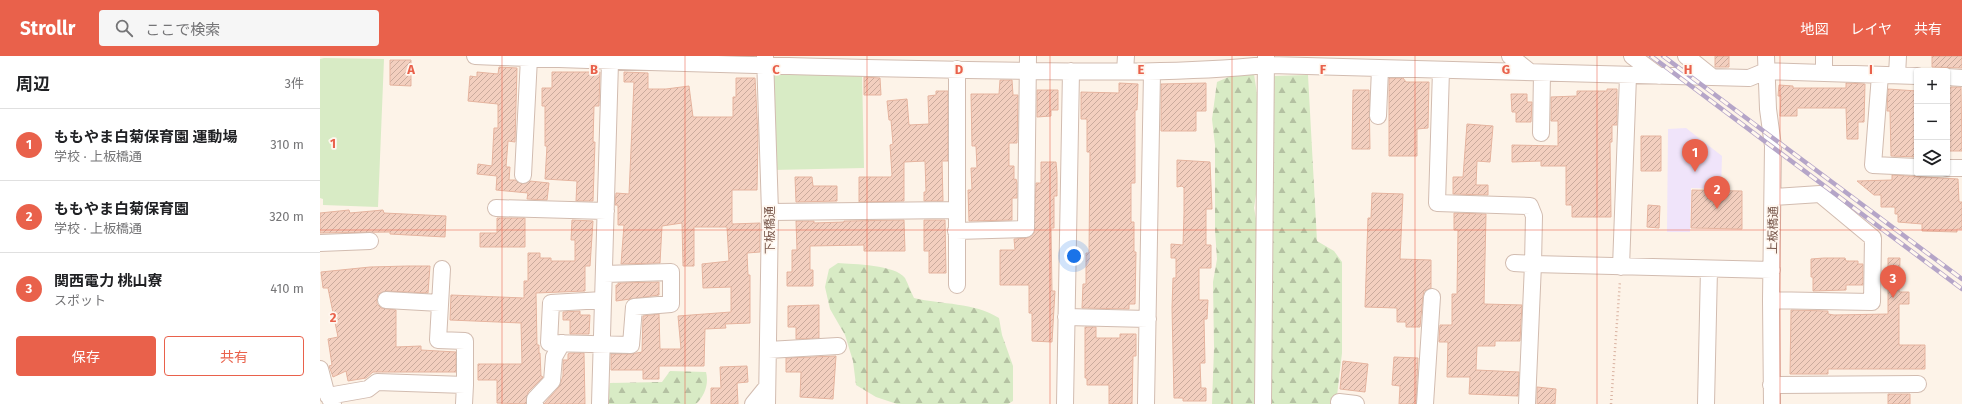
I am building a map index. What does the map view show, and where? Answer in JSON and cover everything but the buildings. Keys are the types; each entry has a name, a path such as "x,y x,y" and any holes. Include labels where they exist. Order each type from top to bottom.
{"street":[{"path":"475,56 528,57 610,62 765,61 939,63 957,69 1028,63 1071,71 1126,64 1152,72 1208,71 1266,61 1345,62 1380,69 1749,78 1766,63 1824,64 1880,75 1914,76"},
{"path":"1510,56 1536,72"},
{"path":"1632,56 1659,76"},
{"path":"1686,56 1711,76"},
{"path":"1897,75 1898,56"},
{"path":"523,175 528,57"},
{"name":"下板橋通","path":"765,61 770,212 767,396"},
{"path":"1263,404 1266,61"},
{"path":"600,404 610,62"},
{"path":"956,231 1026,229 1028,63"},
{"name":"上板橋通","path":"1766,63 1768,109 1773,146 1771,300 1772,404"},
{"path":"957,69 957,285"},
{"path":"1378,116 1380,69"},
{"path":"1441,70 1437,203 1530,206 1534,216 1534,264 1527,404"},
{"path":"1065,404 1071,71"},
{"path":"1146,404 1152,72"},
{"path":"1536,72 1541,133"},
{"path":"1880,75 1873,165 1914,167"},
{"path":"1621,267 1628,76"},
{"path":"1950,77 1962,78"},
{"path":"1950,168 1962,168"},
{"path":"1771,300 1872,302 1873,238 1820,194 1773,197"},
{"path":"496,208 606,211"},
{"path":"770,212 956,210"},
{"path":"320,243 370,241"},
{"path":"1514,263 1772,270"},
{"path":"442,268 438,340 465,341 464,404"},
{"path":"1706,404 1709,269"},
{"path":"603,300 551,303 549,343 631,345 634,307 671,304 671,272 604,274"},
{"path":"1425,404 1432,297"},
{"path":"386,300 440,303"},
{"path":"1066,317 1148,319"},
{"path":"535,404 536,399 552,381 554,357 562,343"},
{"path":"768,350 838,346"},
{"path":"320,369 330,400 368,389 377,382 464,385"},
{"path":"1771,385 1918,384"},
{"path":"753,404 767,396"},
{"path":"1339,402 1356,404"}],"path":[{"path":"1611,404 1621,267"}],"shaded area":[{"path":"1686,128 1722,156 1721,189 1691,188 1690,232 1667,232 1668,129"}],"green space":[{"path":"320,59 384,59 378,207 323,205 323,199 320,198"},
{"path":"862,72 864,168 773,170 771,74"},
{"path":"1254,74 1257,94 1258,181 1254,208 1258,229 1255,271 1255,404 1212,404 1214,348 1213,282 1217,259 1215,230 1215,145 1212,119 1217,82 1233,75"},
{"path":"1308,75 1317,241 1334,251 1342,262 1342,353 1336,404 1270,404 1273,76"},
{"path":"838,263 874,266 893,270 905,278 914,298 968,306 999,318 1002,335 1013,366 1013,401 1008,404 897,404 876,397 856,385 853,361 845,335 830,309 825,287 829,269"},
{"path":"670,371 706,372 706,389 696,404 607,404 610,383 662,382"}],"railway":[{"path":"1651,56 1962,289"},
{"path":"1663,56 1962,279"}],"place":[{"name":"ももやま白菊保育園 運動場","path":"1695,172"},
{"name":"ももやま白菊保育園","path":"1717,209"},
{"name":"関西電力 桃山寮","path":"1893,298"}]}
